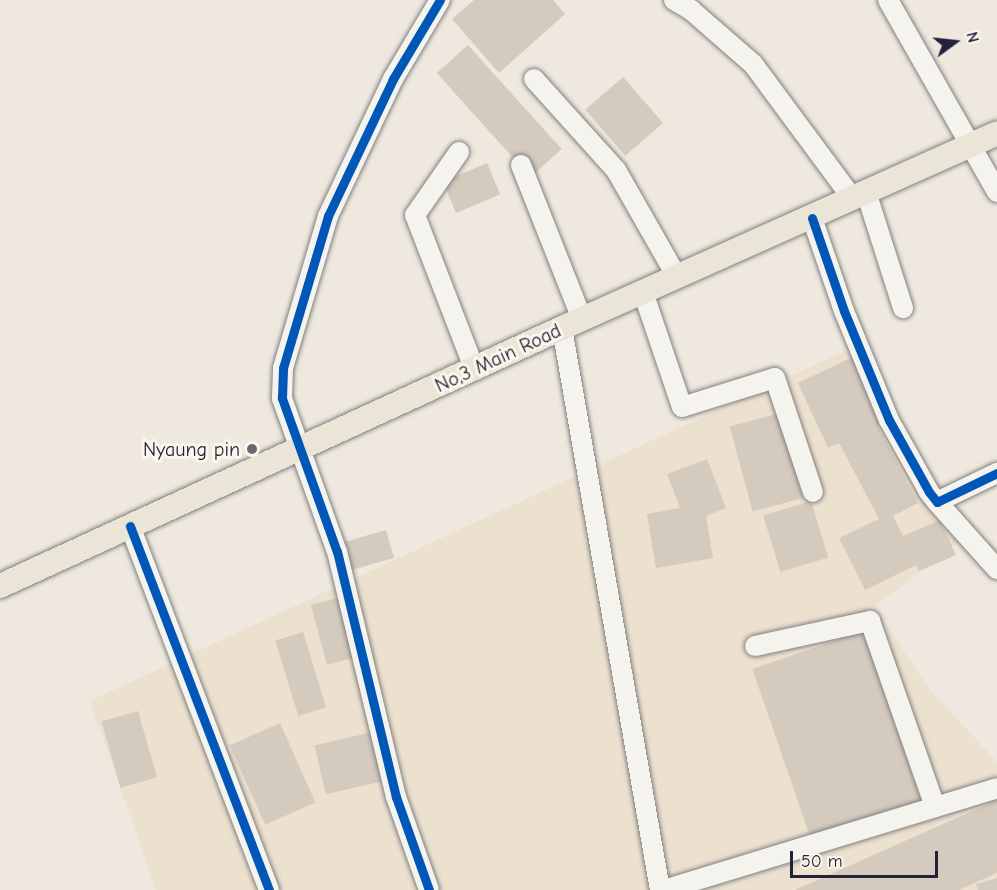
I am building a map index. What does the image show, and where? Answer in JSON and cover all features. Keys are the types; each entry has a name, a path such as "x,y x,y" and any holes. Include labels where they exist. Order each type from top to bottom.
{"main road":[{"name":"No,3 Main Road","path":"0,586 474,368 997,133"}],"street":[{"path":"429,890 396,796 337,552 282,398 283,368 328,216 393,80 440,0"},
{"path":"674,0 691,10 753,64 859,195 903,308"},
{"path":"888,0 997,192"},
{"path":"534,79 616,170 677,278"},
{"path":"459,152 416,215 474,368"},
{"path":"521,165 572,324 662,890 997,788"},
{"path":"812,218 844,311 889,420 929,492 997,568"},
{"path":"643,292 682,407 775,378 813,492"},
{"path":"937,502 997,473"},
{"path":"129,526 269,890"},
{"path":"755,646 870,621 935,807"}],"shaded area":[{"path":"847,350 958,543 874,607 930,690 997,762 997,890 156,890 90,701"}],"building":[{"path":"474,0 553,0 565,14 499,73 452,19"},
{"path":"468,45 562,149 530,177 437,73"},
{"path":"623,77 663,123 625,156 585,110"},
{"path":"487,163 500,194 456,213 443,182"},
{"path":"853,357 884,422 877,425 918,503 893,516 903,536 940,520 956,555 919,571 916,565 865,590 839,538 879,519 839,443 828,448 798,383"},
{"path":"780,413 803,498 753,511 730,426"},
{"path":"707,459 726,508 706,516 713,558 656,568 647,514 680,508 667,474"},
{"path":"811,501 828,557 780,572 763,516"},
{"path":"386,530 394,558 348,571 340,543"},
{"path":"337,598 353,658 327,665 311,605"},
{"path":"863,631 922,803 812,841 752,669"},
{"path":"303,632 326,708 298,716 275,640"},
{"path":"138,711 157,777 120,788 101,721"},
{"path":"280,723 315,802 265,825 230,745"},
{"path":"373,732 384,781 326,794 315,745"},
{"path":"997,800 997,873 959,890 795,890"},
{"path":"997,878 997,890 978,890 976,884"}],"cycle path":[{"path":"429,890 396,797 337,552 282,398 283,368 328,216 393,79 440,0"},
{"path":"812,218 844,311 889,420 929,492 937,502 997,473"},
{"path":"130,526 269,890"}],"place":[{"name":"Nyaung pin","path":"252,449"}]}
